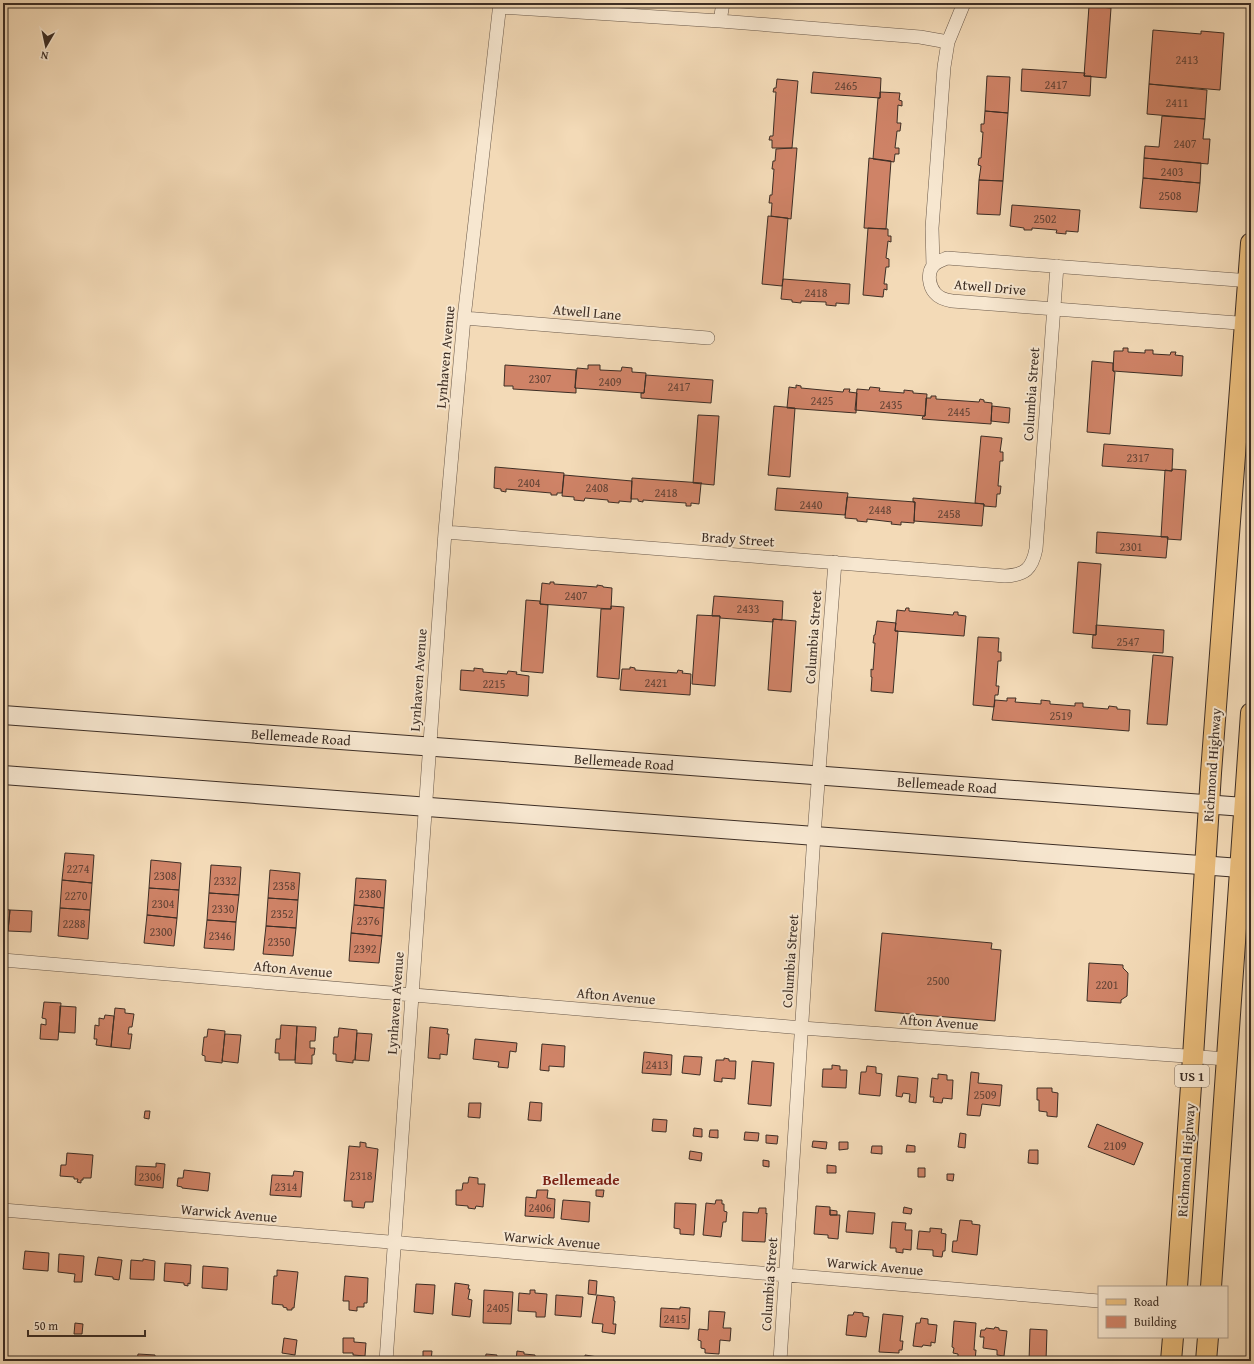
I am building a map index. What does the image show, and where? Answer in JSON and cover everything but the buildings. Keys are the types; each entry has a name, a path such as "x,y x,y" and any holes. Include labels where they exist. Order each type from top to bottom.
{"main road":[{"name":"Richmond Highway","path":"1177,1286 1193,1057 1208,805 1248,324 1251,243"},
{"name":"US 1","path":"1211,1286 1251,713"},
{"name":"Bellemeade Road","path":"3,715 1244,807"},
{"path":"3,775 1240,868"},
{"path":"1171,1361 1173,1338"},
{"path":"1206,1361 1208,1338"}],"street":[{"path":"720,21 723,3"},
{"path":"932,266 932,221 944,68 948,42 964,3"},
{"path":"499,5 920,37 948,42"},
{"name":"Lynhaven Avenue","path":"386,1361 424,806 445,532 464,318 499,5"},
{"name":"Atwell Drive","path":"1248,324 952,301 935,294 930,286 929,276 932,266 940,260 947,258 1250,281"},
{"name":"Columbia Street","path":"1027,570 1033,561 1036,549 1057,266"},
{"name":"Atwell Lane","path":"464,318 708,338"},
{"name":"Brady Street","path":"445,532 1005,576 1017,575 1027,570"},
{"name":"Columbia Street","path":"780,1361 814,835 835,562"},
{"name":"Afton Avenue","path":"3,960 802,1028 1227,1059"},
{"name":"Warwick Avenue","path":"3,1214 394,1243 1098,1301"}],"district":[{"name":"Bellemeade","path":"581,1179"}]}
